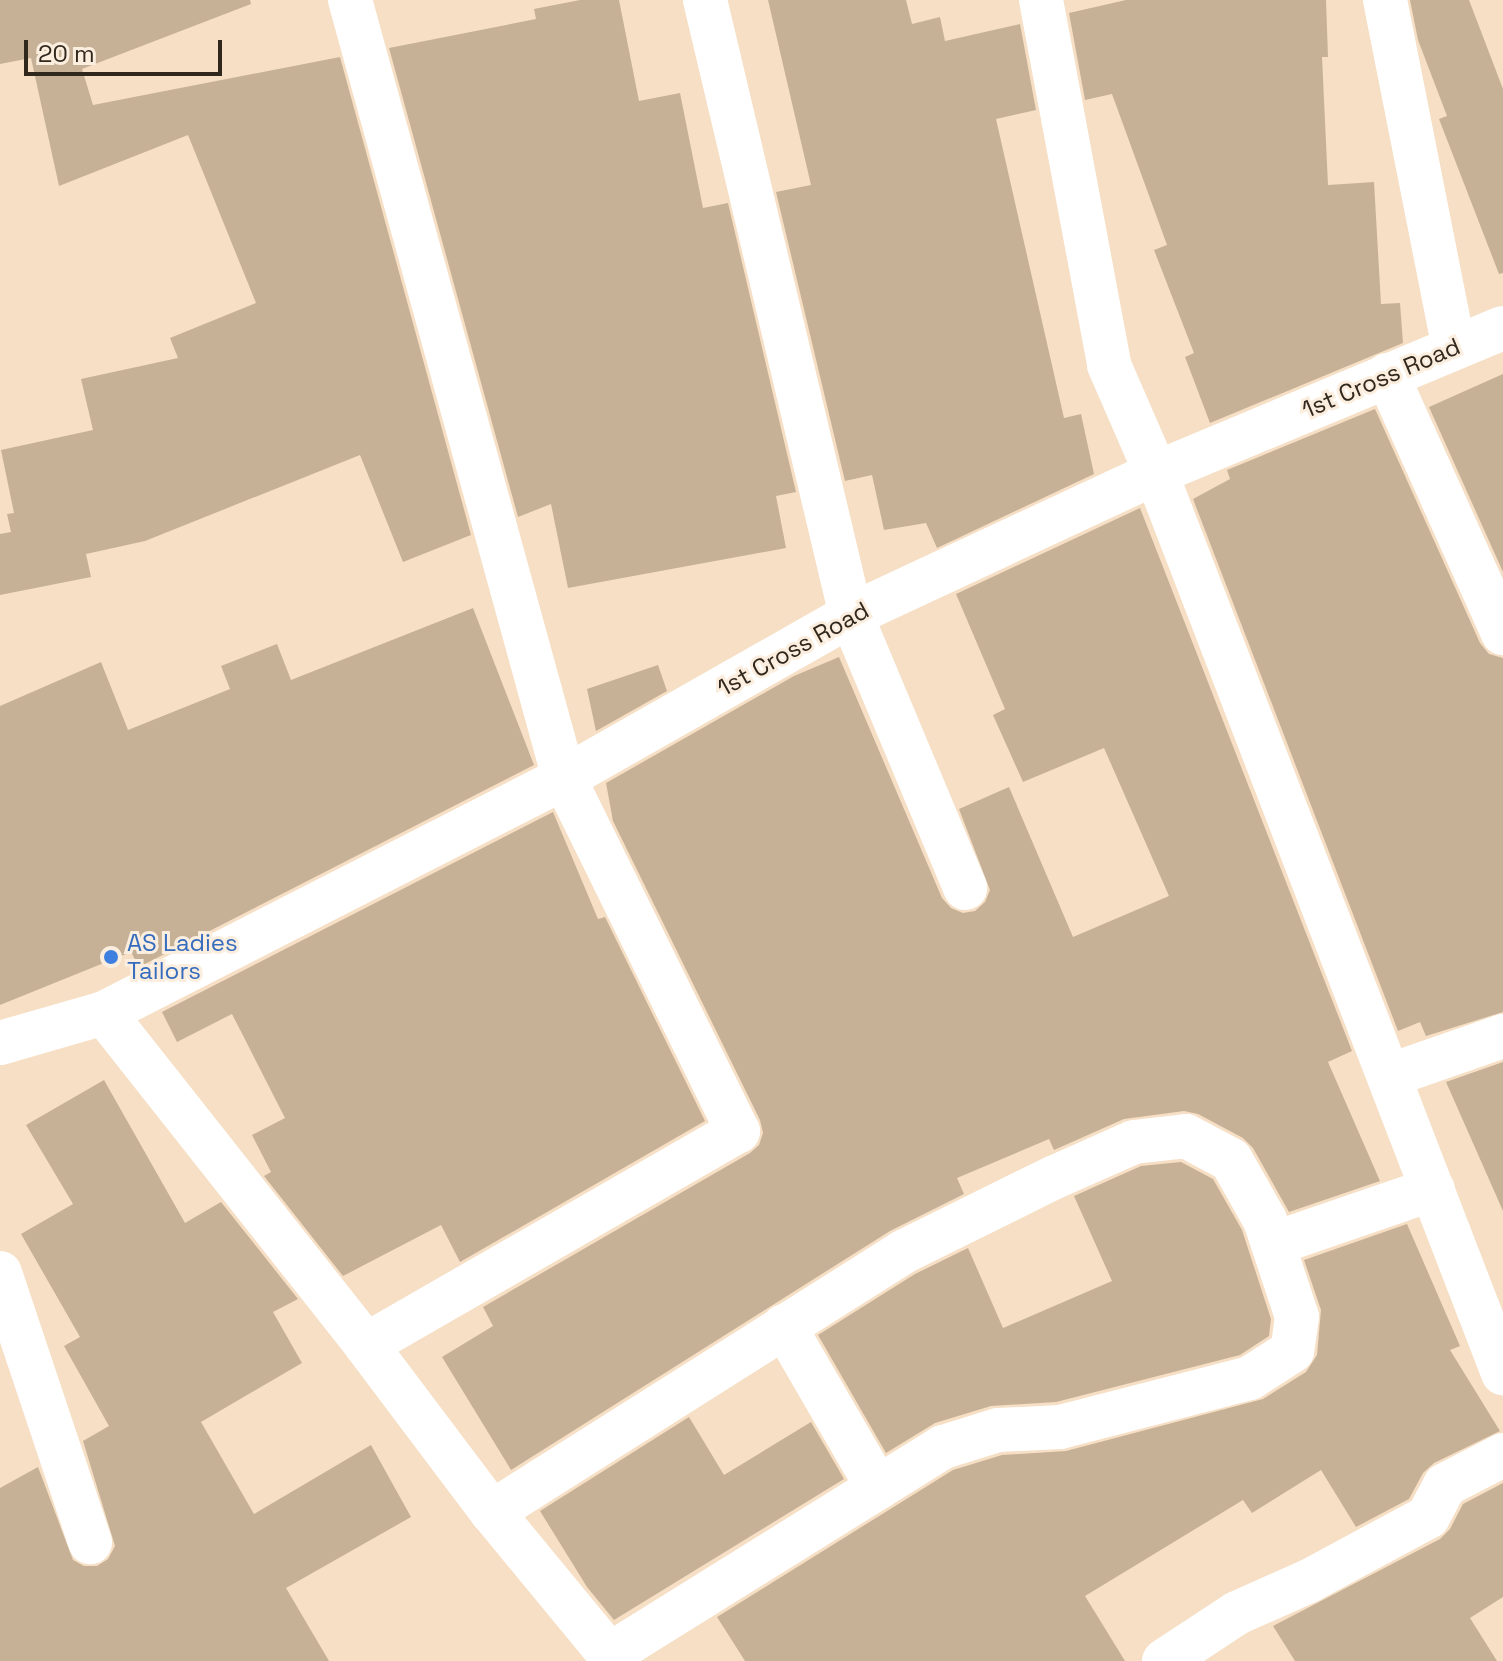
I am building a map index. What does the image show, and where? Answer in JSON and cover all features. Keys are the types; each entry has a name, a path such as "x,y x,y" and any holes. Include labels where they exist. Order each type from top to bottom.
{"street":[{"path":"350,0 564,778 738,1131 366,1345"},
{"path":"705,0 851,615 965,888"},
{"path":"1041,0 1103,343 1122,399 1156,473 1433,1189 1491,1311 1503,1373"},
{"path":"1385,0 1454,347"},
{"name":"1st Cross Road","path":"0,1043 104,1013 564,778 851,615 1156,473 1503,328"},
{"path":"1387,375 1503,633"},
{"path":"104,1013 366,1345 492,1512 613,1658 943,1447 984,1434 1060,1427 1250,1378 1292,1351 1297,1317 1265,1220 1231,1160 1186,1136 1134,1142 903,1252 492,1512"},
{"path":"1391,1075 1503,1036"},
{"path":"1273,1244 1433,1189"},
{"path":"0,1273 90,1542"},
{"path":"784,1326 878,1488"},
{"path":"1164,1661 1237,1613 1309,1581 1428,1517 1445,1485 1503,1455"}],"building":[{"path":"0,0 250,0 251,4 82,69 93,105 340,57 471,535 403,562 360,455 145,541 86,554 91,577 0,595 0,534 11,532 7,514 14,513 1,450 93,430 81,379 178,358 170,338 256,303 188,135 59,186 31,58 0,64"},
{"path":"580,0 619,0 639,101 680,93 703,208 728,203 796,492 776,496 786,548 568,588 551,504 518,517 389,48 536,19 534,9"},
{"path":"768,0 906,0 912,24 940,17 945,41 1020,24 1036,110 996,119 1064,418 1081,414 1094,474 937,548 926,523 884,530 872,475 845,481 776,192 811,185"},
{"path":"1126,0 1326,0 1328,57 1322,57 1328,185 1374,182 1381,304 1400,303 1403,343 1210,423 1185,357 1194,353 1154,250 1167,245 1112,94 1085,100 1069,13"},
{"path":"1410,0 1469,0 1503,89 1503,273 1499,274 1439,119 1447,116 1418,40"},
{"path":"1503,374 1503,572 1429,407"},
{"path":"1375,409 1480,643 1489,654 1503,658 1503,1012 1426,1036 1420,1022 1398,1031 1193,499 1230,479 1227,470"},
{"path":"1140,508 1352,1051 1328,1062 1380,1181 1289,1212 1253,1148 1243,1138 1198,1114 1184,1111 1124,1119 1054,1150 1049,1139 957,1178 964,1194 890,1231 511,1470 442,1357 493,1326 483,1307 750,1153 759,1145 763,1133 760,1120 613,821 606,783 794,676 839,657 942,898 951,908 963,913 975,911 985,902 990,890 959,809 1009,787 1073,937 1169,896 1104,748 1023,782 993,715 1005,709 956,594"},
{"path":"473,608 534,765 139,967 131,952 0,1005 0,706 101,662 128,730 230,689 221,666 277,644 291,680"},
{"path":"658,665 667,691 596,731 587,689"},
{"path":"553,812 598,919 605,917 705,1121 460,1262 441,1225 343,1276 264,1176 271,1172 252,1135 285,1118 232,1014 177,1042 162,1012"},
{"path":"1503,1062 1503,1211 1446,1082"},
{"path":"104,1080 185,1223 221,1202 298,1299 273,1312 302,1363 201,1422 254,1514 371,1445 411,1517 286,1588 329,1661 0,1661 0,1488 38,1467 73,1560 84,1566 97,1566 108,1559 115,1546 83,1441 109,1426 64,1346 80,1337 21,1234 73,1204 26,1125"},
{"path":"1181,1162 1213,1179 1242,1230 1271,1319 1269,1336 1240,1355 1056,1402 991,1406 935,1423 886,1453 818,1335 915,1274 968,1248 1003,1328 1112,1281 1074,1196 1141,1166"},
{"path":"1407,1224 1460,1346 1450,1350 1500,1431 1434,1463 1423,1473 1409,1499 1356,1527 1321,1470 1252,1513 1243,1500 1085,1596 1125,1661 745,1661 717,1617 953,1470 1002,1455 1066,1451 1263,1399 1306,1372 1317,1355 1321,1310 1304,1260"},
{"path":"689,1417 724,1475 811,1422 844,1479 614,1620 587,1587 540,1511"},
{"path":"1503,1483 1503,1597 1470,1618 1497,1661 1295,1661 1273,1626 1440,1539 1450,1529 1463,1504"}],"place":[{"name":"AS Ladies Tailors","path":"111,957"}]}
